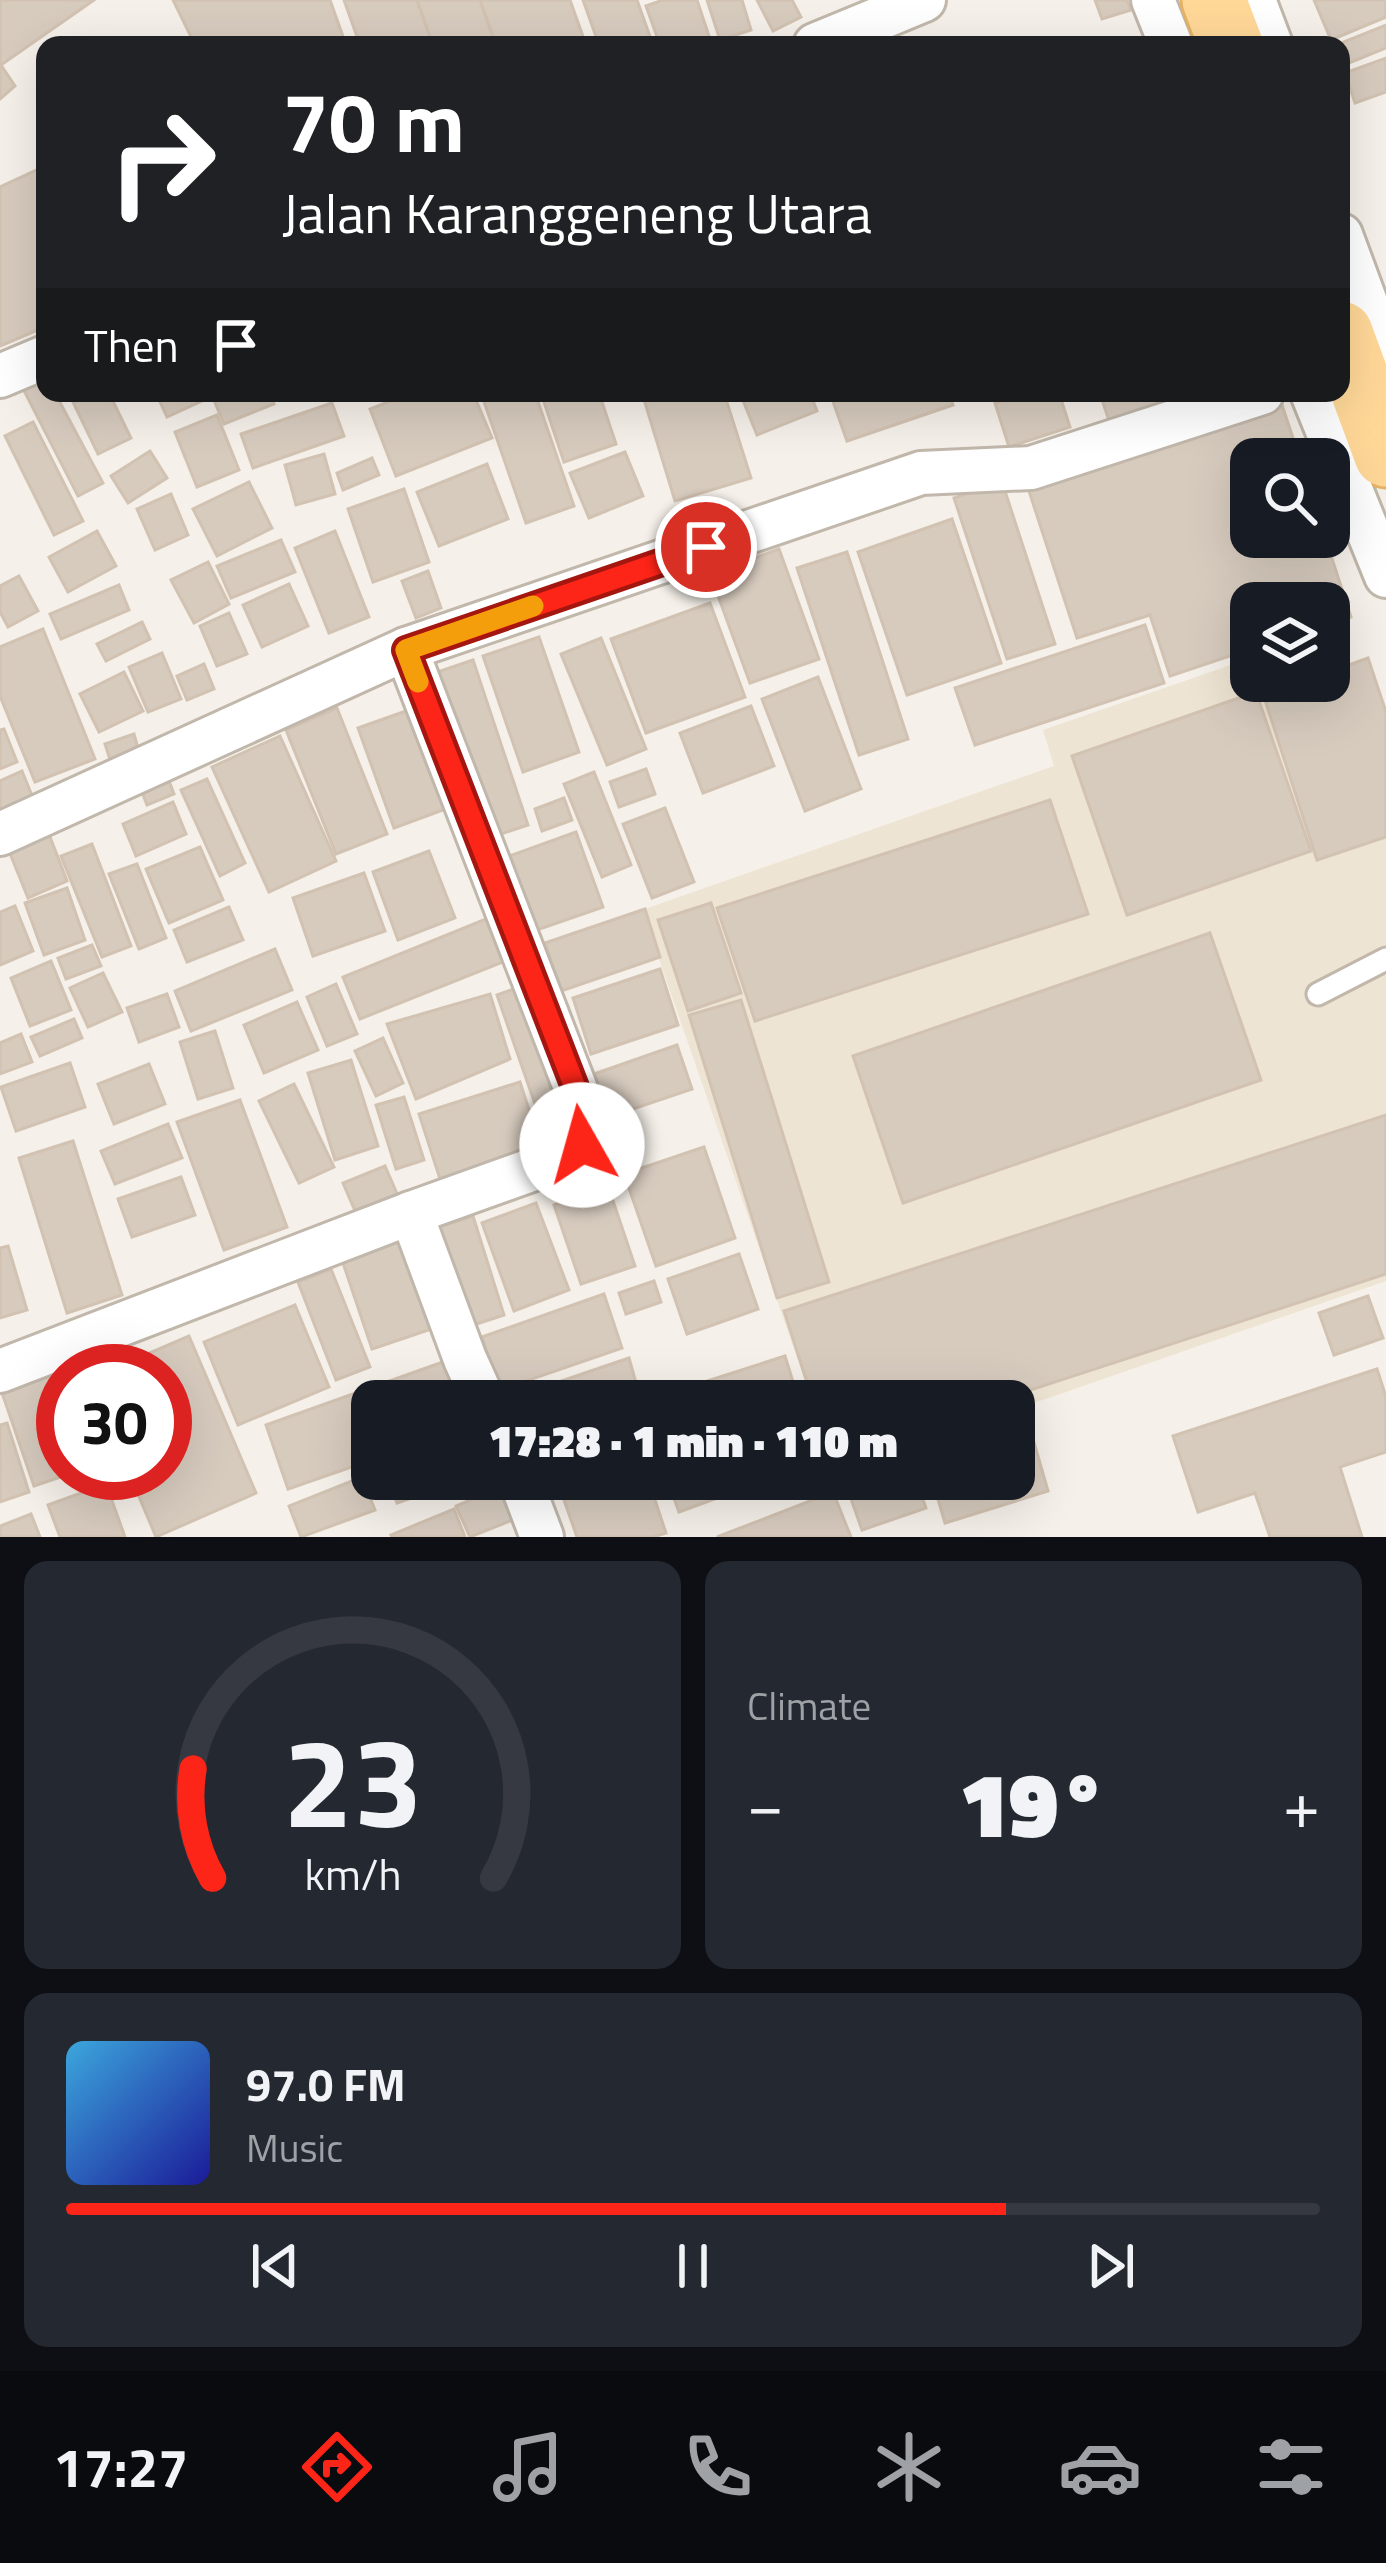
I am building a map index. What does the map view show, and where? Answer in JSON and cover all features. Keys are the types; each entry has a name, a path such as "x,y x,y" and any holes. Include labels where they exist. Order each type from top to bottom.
{"main road":[{"path":"1214,0 1228,36"},
{"path":"1353,340 1386,455"}],"street":[{"path":"837,36 924,0"},
{"path":"1153,0 1167,36"},
{"path":"1254,0 1268,36"},
{"path":"1353,340 1386,576"},
{"path":"0,376 36,361"},
{"path":"0,834 406,650 920,473 1031,468 1234,402"},
{"path":"0,1371 572,1156 582,1145 587,1125 406,650"},
{"path":"411,1213 474,1380"},
{"path":"528,1500 542,1537"}],"lane":[{"path":"1318,994 1386,959"}],"shaded area":[{"path":"1230,665 1230,702 1270,702 1324,859 1386,838 1386,1281 1035,1403 1035,1380 805,1380 642,910 1054,766 1043,730"}],"building":[{"path":"0,0 94,0 36,36 1,65 15,86 0,99"},
{"path":"173,0 330,0 343,36 191,36"},
{"path":"344,0 417,0 430,36 357,36"},
{"path":"417,0 480,0 493,36 430,36"},
{"path":"480,0 570,0 583,36 493,36"},
{"path":"583,0 637,0 650,36 596,36"},
{"path":"663,0 697,0 709,36 657,36 646,6"},
{"path":"707,0 742,0 751,30 719,36"},
{"path":"757,0 792,0 801,17 773,31"},
{"path":"1095,0 1127,0 1131,10 1102,19"},
{"path":"1314,0 1386,0 1386,17 1329,36"},
{"path":"1386,25 1386,48 1350,63 1350,39"},
{"path":"1386,58 1386,92 1355,103 1350,71"},
{"path":"36,170 36,331 0,346 0,187"},
{"path":"36,374 36,402 60,402 103,483 78,496 16,375"},
{"path":"73,402 113,402 131,438 98,454"},
{"path":"160,402 200,402 167,417"},
{"path":"215,402 274,404 224,424"},
{"path":"388,402 477,402 492,438 396,476 370,409"},
{"path":"484,402 538,402 574,506 526,523"},
{"path":"544,402 602,402 616,444 564,462"},
{"path":"645,402 727,402 751,478 675,501"},
{"path":"744,402 814,402 817,411 757,435"},
{"path":"833,402 952,402 953,405 847,441"},
{"path":"1062,402 1070,427 1009,447 995,403"},
{"path":"1103,402 1209,402 1114,435"},
{"path":"332,403 344,436 253,468 241,434"},
{"path":"1282,405 1293,438 1230,438 1230,558 1332,558 1340,582 1230,582 1230,656 1170,676 1150,615 1077,638 1028,488"},
{"path":"217,415 239,470 197,487 175,432"},
{"path":"33,422 83,521 54,535 5,436"},
{"path":"150,451 167,478 128,503 111,476"},
{"path":"625,452 643,496 589,518 570,473"},
{"path":"324,454 335,494 296,505 285,465"},
{"path":"372,458 379,475 343,490 337,473"},
{"path":"487,464 508,519 439,546 417,492"},
{"path":"249,482 272,528 217,556 193,509"},
{"path":"1002,482 1055,644 1007,659 954,498"},
{"path":"404,489 429,562 373,582 348,509"},
{"path":"171,494 188,535 155,550 137,509"},
{"path":"952,519 1001,663 907,695 858,552"},
{"path":"97,531 116,566 68,592 49,557"},
{"path":"335,531 369,617 329,633 295,548"},
{"path":"281,540 295,572 231,598 217,566"},
{"path":"779,549 819,659 750,683 710,574"},
{"path":"847,552 908,739 859,755 797,568"},
{"path":"208,562 229,604 194,623 171,580"},
{"path":"428,571 441,608 416,618 402,581"},
{"path":"19,576 38,611 8,627 0,612 0,586"},
{"path":"289,584 308,626 262,647 243,605"},
{"path":"119,585 129,610 61,639 50,614"},
{"path":"710,603 745,697 646,733 611,639"},
{"path":"229,613 247,654 217,666 200,626"},
{"path":"142,622 150,639 106,661 97,644"},
{"path":"1145,625 1164,683 975,745 955,688"},
{"path":"43,629 95,759 35,782 0,696 0,647"},
{"path":"539,637 579,752 523,772 483,656"},
{"path":"601,638 646,749 607,765 561,654"},
{"path":"162,653 181,699 148,712 129,667"},
{"path":"1368,658 1386,712 1386,837 1317,860 1266,702 1350,702 1350,664"},
{"path":"473,660 528,825 483,840 429,675"},
{"path":"204,664 214,689 187,700 177,676"},
{"path":"124,672 143,711 99,732 80,694"},
{"path":"818,677 861,789 805,811 762,699"},
{"path":"1230,701 1259,702 1311,851 1127,915 1072,756"},
{"path":"423,705 459,804 394,828 358,728"},
{"path":"751,706 774,766 703,793 680,733"},
{"path":"337,708 387,834 336,854 286,730"},
{"path":"4,729 17,762 0,769 0,730"},
{"path":"134,734 141,759 113,769 105,744"},
{"path":"280,736 336,861 269,892 212,767"},
{"path":"164,768 174,794 147,805 137,779"},
{"path":"646,769 655,794 619,807 610,782"},
{"path":"22,771 35,803 0,817 0,781"},
{"path":"594,772 631,865 602,877 564,784"},
{"path":"207,779 245,863 220,876 181,790"},
{"path":"564,798 572,820 542,831 535,809"},
{"path":"1050,800 1088,914 755,1021 717,908"},
{"path":"173,802 186,834 136,856 123,824"},
{"path":"665,808 694,882 652,898 623,824"},
{"path":"47,829 67,881 28,898 7,846"},
{"path":"576,832 603,907 528,933 501,859"},
{"path":"92,844 131,946 102,957 61,856"},
{"path":"200,847 223,900 169,923 146,869"},
{"path":"429,851 455,918 398,940 373,872"},
{"path":"137,864 166,938 139,949 109,874"},
{"path":"364,873 385,931 313,956 293,898"},
{"path":"67,888 85,940 44,955 25,903"},
{"path":"711,903 741,993 688,1011 658,920"},
{"path":"15,906 33,951 0,965 0,912"},
{"path":"229,907 243,940 187,962 174,930"},
{"path":"645,909 660,957 561,991 545,943"},
{"path":"486,919 503,962 360,1019 343,977"},
{"path":"1210,933 1261,1080 903,1203 853,1056"},
{"path":"92,945 101,966 66,979 58,958"},
{"path":"275,949 292,990 191,1031 175,991"},
{"path":"51,961 71,1010 30,1026 11,978"},
{"path":"660,969 678,1025 591,1054 573,998"},
{"path":"103,973 122,1012 88,1027 70,988"},
{"path":"336,984 357,1034 327,1046 307,997"},
{"path":"528,984 573,1114 542,1124 497,995"},
{"path":"167,994 179,1027 139,1042 127,1008"},
{"path":"490,994 510,1059 416,1099 387,1024"},
{"path":"741,1000 829,1282 777,1298 689,1015"},
{"path":"297,1002 318,1050 264,1073 244,1025"},
{"path":"74,1019 82,1038 40,1056 31,1037"},
{"path":"215,1031 233,1088 198,1099 180,1042"},
{"path":"21,1034 32,1062 0,1074 0,1043"},
{"path":"383,1038 403,1083 376,1096 355,1051"},
{"path":"677,1045 692,1089 609,1117 594,1074"},
{"path":"351,1060 378,1146 335,1160 308,1073"},
{"path":"70,1063 85,1107 16,1131 1,1087"},
{"path":"149,1064 165,1104 114,1124 98,1084"},
{"path":"520,1082 543,1153 442,1185 419,1114"},
{"path":"294,1084 334,1167 299,1183 259,1101"},
{"path":"404,1097 424,1160 396,1169 376,1105"},
{"path":"240,1100 287,1227 224,1250 177,1122"},
{"path":"1386,1115 1386,1274 1035,1389 1035,1380 806,1380 784,1311"},
{"path":"168,1124 182,1158 115,1184 101,1151"},
{"path":"73,1141 122,1295 67,1313 19,1158"},
{"path":"704,1147 735,1238 656,1266 624,1174"},
{"path":"385,1166 398,1196 356,1213 343,1183"},
{"path":"181,1177 195,1215 132,1237 118,1199"},
{"path":"608,1186 635,1266 581,1284 554,1205"},
{"path":"536,1203 569,1290 514,1311 482,1223"},
{"path":"473,1216 504,1315 458,1330 427,1231"},
{"path":"408,1234 440,1326 372,1349 341,1257"},
{"path":"8,1246 27,1310 0,1318 0,1248"},
{"path":"739,1254 758,1309 687,1334 668,1279"},
{"path":"331,1269 370,1367 336,1380 298,1282"},
{"path":"654,1281 661,1302 626,1314 619,1293"},
{"path":"604,1294 622,1348 529,1380 497,1380 482,1337"},
{"path":"1368,1296 1383,1338 1334,1355 1319,1313"},
{"path":"295,1305 329,1387 238,1425 204,1342"},
{"path":"189,1336 256,1493 156,1537 140,1500 192,1500 192,1344 170,1344"},
{"path":"785,1356 792,1380 710,1380"},
{"path":"457,1357 465,1380 392,1380"},
{"path":"629,1358 635,1380 564,1380"},
{"path":"1377,1369 1386,1397 1386,1452 1340,1467 1362,1537 1270,1537 1255,1493 1198,1512 1173,1436"},
{"path":"36,1375 36,1485 34,1486 0,1387"},
{"path":"351,1395 351,1467 288,1489 266,1425"},
{"path":"7,1423 29,1492 0,1502 0,1425"},
{"path":"1035,1446 1048,1491 1035,1495"},
{"path":"351,1481 351,1500 371,1500 375,1510 301,1537 289,1506"},
{"path":"62,1500 112,1500 125,1537 60,1537 48,1505"},
{"path":"470,1500 513,1500 520,1517 470,1537 456,1506"},
{"path":"564,1500 655,1500 666,1533 653,1537 577,1537"},
{"path":"675,1500 712,1500 679,1512"},
{"path":"812,1500 836,1500 851,1537 717,1537"},
{"path":"851,1500 923,1500 926,1508 862,1530"},
{"path":"938,1500 1019,1500 945,1523"},
{"path":"454,1509 465,1537 391,1535"},
{"path":"31,1514 40,1537 0,1537 0,1526"}],"slow traffic":[{"path":"418,682 406,650 533,606"}],"route":[{"path":"582,1145 585,1113 406,650 706,547"}]}
